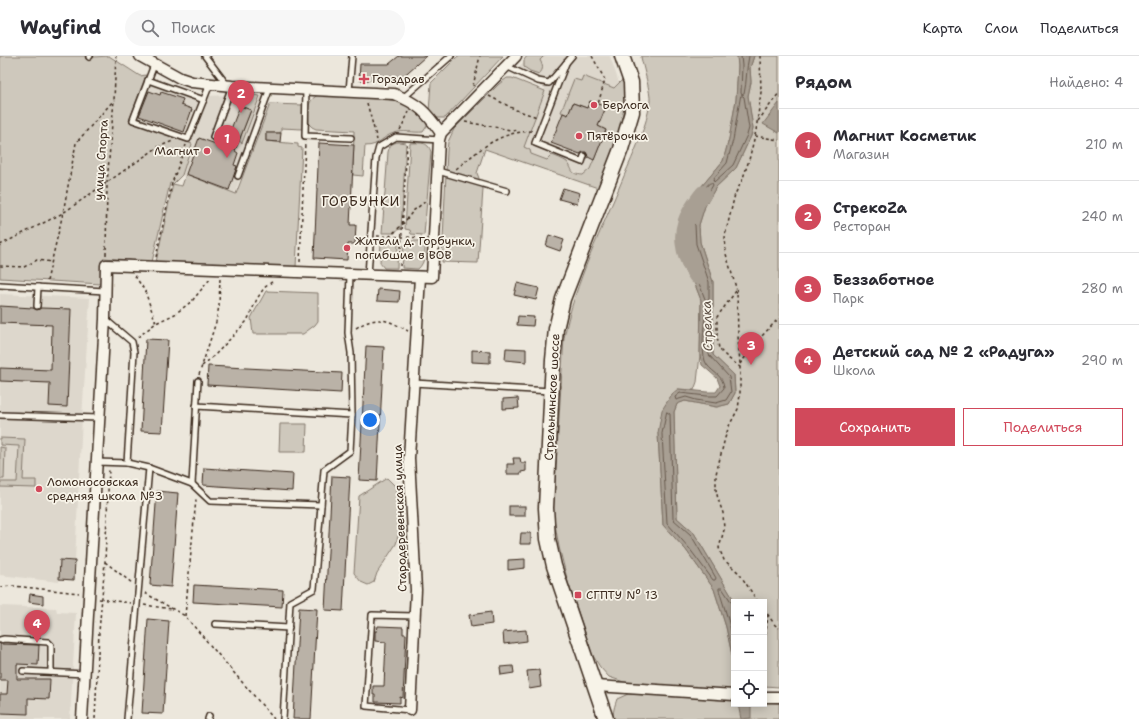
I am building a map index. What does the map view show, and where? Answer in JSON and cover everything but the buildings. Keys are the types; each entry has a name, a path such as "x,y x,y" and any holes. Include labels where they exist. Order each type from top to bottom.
{"main road":[{"name":"Стрельнинское шоссе","path":"606,719 554,566 548,539 546,508 556,329 562,300 621,150 632,112 630,82 622,56"}],"street":[{"path":"82,719 105,319 106,265 432,277 440,137 429,116 414,103 394,94 230,86 192,82 180,78 140,56"},
{"path":"440,137 469,104 516,56"},
{"name":"Стародеревенская улица","path":"410,710 416,590 409,458 420,277"},
{"path":"596,686 731,695"},
{"path":"767,697 779,697"}],"lane":[{"path":"206,56 230,86 213,137"},
{"path":"349,91 352,56"},
{"path":"403,98 451,56"},
{"path":"549,83 572,56"},
{"path":"566,63 535,144 582,162 584,156"},
{"path":"154,64 133,120 188,139 210,84"},
{"path":"506,66 538,81 557,86"},
{"path":"148,80 204,100"},
{"path":"238,176 270,88"},
{"path":"306,90 305,136 351,138"},
{"path":"368,275 376,158 379,147 396,137 440,137"},
{"path":"438,171 507,191"},
{"path":"283,719 290,602 314,589 324,470 350,451 352,416 348,333 350,274"},
{"path":"0,284 105,291"},
{"path":"37,306 38,287"},
{"path":"105,319 132,342 134,352 127,463"},
{"path":"192,484 198,381"},
{"path":"414,383 552,391"},
{"path":"196,406 352,416"},
{"path":"0,415 99,418"},
{"path":"97,462 127,463 149,468 192,484 210,501 321,505"},
{"path":"127,719 149,468"},
{"path":"410,710 366,706 372,614 415,616"},
{"path":"215,624 288,628"},
{"path":"0,640 48,642 52,645 51,672"},
{"path":"23,671 85,674"}],"path":[{"name":"улица Спорта","path":"106,265 107,183 116,56"},
{"path":"469,104 480,56"},
{"path":"592,56 605,80 598,104"},
{"path":"756,599 739,573 724,560 719,548 724,530 723,513 716,490 716,474 729,426 738,409 740,395 737,291 726,254 725,236 735,194 747,167 755,136 761,92 760,56"},
{"path":"364,92 379,147"},
{"path":"757,123 779,93"},
{"path":"486,95 516,110 537,117"},
{"path":"46,287 63,213 76,143 114,100"},
{"path":"396,137 414,103"},
{"path":"463,122 518,131 528,131"},
{"path":"449,174 487,144 518,131"},
{"path":"300,262 305,136"},
{"path":"755,136 779,140"},
{"path":"399,276 403,237 407,137"},
{"path":"0,244 63,213 158,147 173,141"},
{"path":"154,267 172,183 187,142"},
{"path":"389,237 403,224 413,211 426,201"},
{"path":"371,236 434,239"},
{"path":"0,266 24,267 37,260 52,262"},
{"path":"127,266 141,283 156,323"},
{"path":"202,366 215,356 247,321 264,288 282,272"},
{"path":"132,342 156,323 175,314 192,301 211,278"},
{"path":"198,381 216,322 220,279"},
{"path":"737,291 717,317 717,336 719,349 740,367"},
{"path":"740,364 759,339 779,318"},
{"path":"348,333 366,322 376,320 387,321 407,330 417,338"},
{"path":"95,719 99,632 105,562 109,462"},
{"path":"197,489 185,616 274,719"},
{"path":"0,587 14,586 89,594"},
{"path":"768,615 779,628"},
{"path":"766,635 768,615"}],"shaded area":[{"path":"0,56 109,56 140,76 146,75 129,121 192,144 182,175 173,184 170,183 152,262 104,258 101,284 0,278"},
{"path":"458,56 503,56 445,118 435,118 429,112 431,83"},
{"path":"527,56 544,56 540,60 542,64 542,71 539,74 524,67 524,60"},
{"path":"529,56 610,56 623,95 594,177 517,158 545,88 513,73"},
{"path":"737,56 738,66 736,100 729,139 723,161 701,187 688,221 684,246 691,274 701,300 700,355 697,382 694,390 678,389 658,433 663,525 686,550 714,589 726,627 731,650 731,690 639,685 609,677 600,667 592,654 568,582 559,547 553,513 564,338 582,276 636,149 649,110 650,97 641,57"},
{"path":"754,56 779,56 779,687 767,686 767,599 733,599 694,533 677,518 674,412 677,404 685,401 716,407 729,404 735,393 734,375 713,355 713,282 700,242 699,225 705,206 716,187 736,168 751,136 753,128 748,96 751,82 750,68"},
{"path":"146,75 203,96 271,94 234,195 182,175 192,144 129,122"},
{"path":"583,76 614,88 624,79 624,107 618,135 598,188 485,149 477,173 483,189 478,263 442,262 447,150 448,142 454,129 499,84 507,78 512,78 545,91 524,147 530,150 531,154 547,160 552,155 562,159 567,162 574,173 583,175 590,169 606,130 598,126 606,107 590,101 587,108 573,103 568,115 561,112 574,79 581,81"},
{"path":"238,93 260,96 242,143 239,141 251,110 240,106 232,100 235,94"},
{"path":"318,95 386,99 400,102 416,111 426,122 427,126 423,132 397,132 374,145 365,146 363,176 353,175 354,131 316,129 309,124 309,104"},
{"path":"270,104 303,105 302,129 281,128 281,133 266,133 266,141 298,144 298,147 302,148 296,267 156,262 173,184 182,186 186,174 236,194"},
{"path":"399,142 406,143 401,229 397,230 395,233 382,233 388,152 392,144"},
{"path":"410,143 426,144 430,148 431,152 424,235 411,234 410,230 405,229"},
{"path":"381,240 395,240 395,244 398,244 397,268 384,268 380,263"},
{"path":"410,241 425,241 424,260 418,269 402,268 404,245 409,245"},
{"path":"266,291 318,293 318,321 303,334 253,334 251,318"},
{"name":"Ломоносовская средняя школа №3","path":"0,294 90,298 82,417 75,561 60,560 59,582 0,575"},
{"path":"280,424 307,424 306,452 279,452"},
{"path":"0,438 25,439 23,480 36,480 36,488 0,487 0,482 17,482 19,446 0,445"},
{"path":"0,447 5,448 4,479 0,479"},
{"path":"387,478 397,488 397,505 401,525 396,544 377,573 374,582 368,585 361,582 354,573 359,496"},
{"path":"0,606 56,608 57,612 76,613 70,719 0,719"},
{"path":"628,694 731,699 731,707 767,707 767,702 779,703 779,719 614,719 613,717 617,699"}],"water":[{"path":"737,56 754,56 750,68 751,82 748,96 753,128 751,136 736,168 716,187 705,206 699,225 700,242 713,282 713,355 734,375 735,393 729,404 717,407 685,401 677,404 674,412 677,518 694,533 733,599 731,599 731,650 726,627 714,589 686,550 663,525 658,433 662,410 672,394 678,389 716,392 720,386 717,378 702,365 700,355 701,300 691,274 684,246 688,221 701,187 723,161 729,139 736,100 738,66"},
{"path":"779,103 779,133 763,124"},
{"path":"739,707 751,707 751,718 741,719"}],"waterway":[{"name":"Стрелка","path":"697,276 685,250 684,229 687,218 703,194"}],"place":[{"name":"Горздрав","path":"364,79"},
{"name":"Берлога","path":"594,105"},
{"name":"СтрекоZа","path":"241,113"},
{"name":"Пятёрочка","path":"579,136"},
{"name":"Магнит","path":"207,151"},
{"name":"Магнит Косметик","path":"227,158"},
{"name":"Жители д. Горбунки, погибшие в ВОВ","path":"347,248"},
{"name":"Беззаботное","path":"751,365"},
{"name":"Ломоносовская средняя школа №3","path":"39,489"},
{"name":"СГПТУ N⁰ 13","path":"578,595"},
{"name":"Детский сад № 2 «Радуга»","path":"37,643"}],"district":[{"name":"ГОРБУНКИ","path":"361,201"}]}
